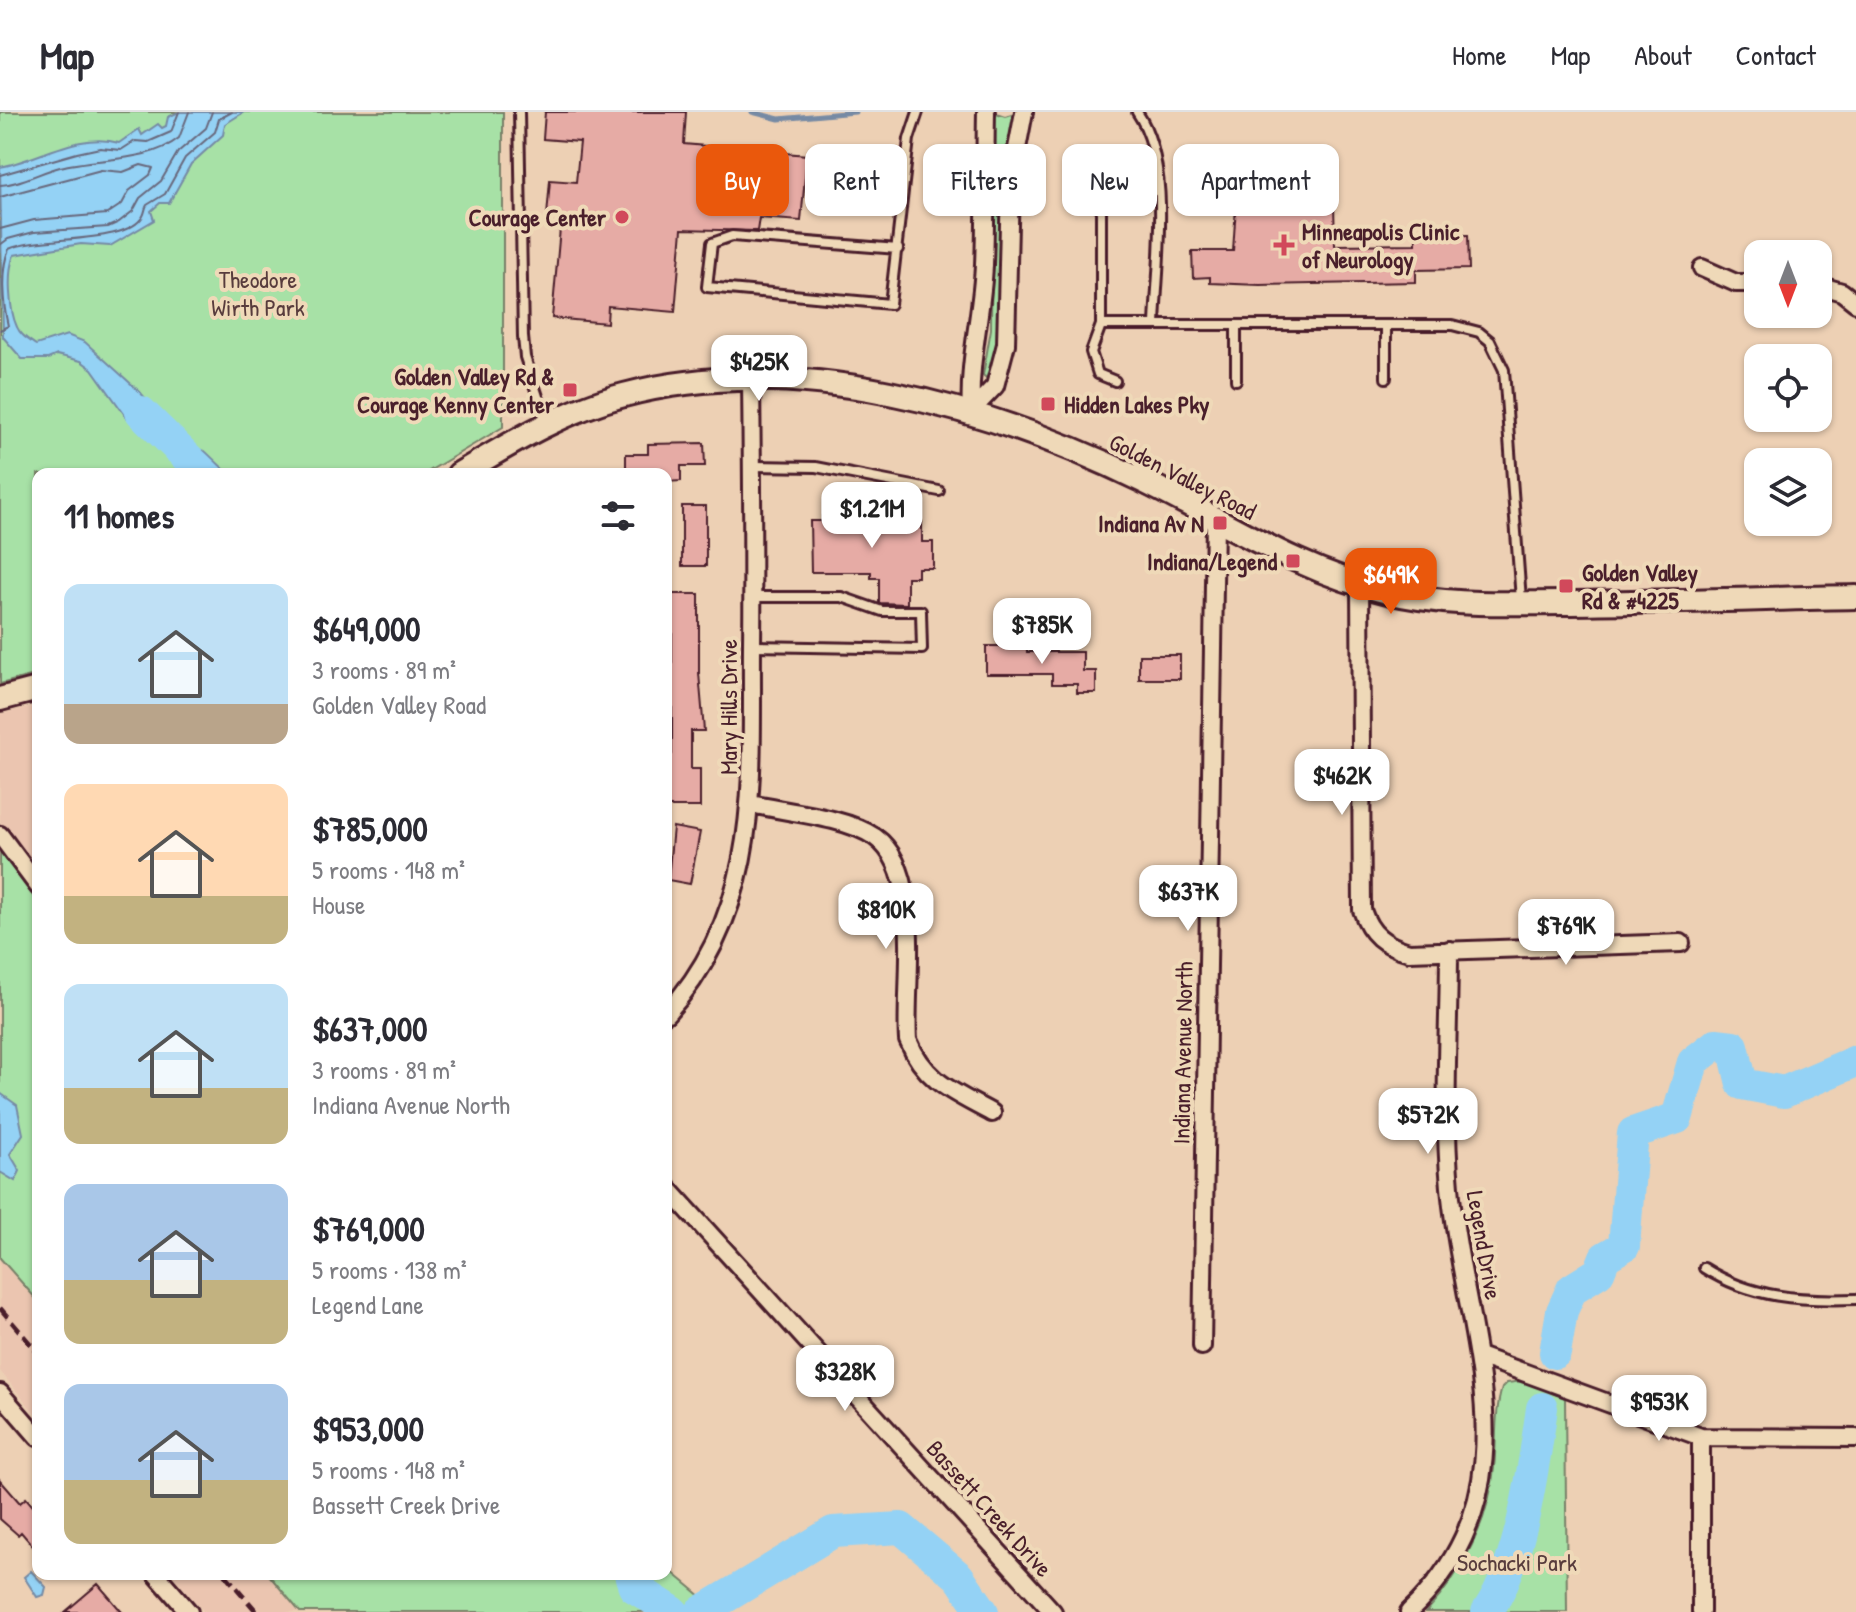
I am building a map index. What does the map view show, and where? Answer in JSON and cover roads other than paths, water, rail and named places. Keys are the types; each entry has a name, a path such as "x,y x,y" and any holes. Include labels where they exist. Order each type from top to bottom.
{"street":[{"path":"971,411 969,378 976,353 984,266 986,112"},
{"path":"971,411 995,386 1006,344 1010,185 1024,112"},
{"path":"1702,268 1736,283 1744,283"},
{"path":"1832,289 1842,292 1856,303"},
{"name":"Golden Valley Road","path":"470,468 547,425 638,392 710,380 751,379 846,388 971,411 1085,455 1295,562 1360,585 1447,602 1856,597"},
{"name":"Mary Hills Drive","path":"672,1005 700,965 723,922 739,876 751,804 751,379"},
{"name":"Indiana Avenue North","path":"1202,1346 1215,521"},
{"path":"1360,585 1362,910 1368,926 1393,948 1409,952 1681,943"},
{"path":"0,699 32,691"},
{"path":"751,804 852,827 874,836 892,852 906,896 908,1040 916,1061 931,1078 992,1113"},
{"path":"0,835 32,878"},
{"name":"Legend Drive","path":"1449,950 1448,1172 1453,1226 1479,1356"},
{"name":"Bassett Creek Drive","path":"672,1193 1053,1612"},
{"path":"1409,1612 1445,1567 1465,1529 1478,1489 1486,1445 1486,1400 1479,1356 1701,1437 1856,1438"},
{"path":"0,1393 32,1430"},
{"path":"1701,1437 1701,1612"},
{"path":"161,1580 189,1612"}],"lane":[{"path":"519,112 523,337 531,377 547,425"},
{"path":"898,249 732,236 719,238 712,243 707,287 890,304 898,249 909,139 918,112"},
{"path":"1137,112 1154,145 1158,191 1155,325"},
{"path":"1115,381 1098,374 1092,365 1093,339 1101,325 1101,191 1158,191"},
{"path":"1101,325 1468,327 1490,341 1498,353 1509,403 1522,603"},
{"path":"1236,325 1236,380"},
{"path":"1386,325 1386,378"},
{"path":"751,466 816,467 939,491"},
{"path":"752,646 922,649 921,611 882,611 842,597 753,597"},
{"path":"1704,1268 1746,1291 1783,1298 1856,1299"}],"water":[{"path":"179,112 244,112 225,124 223,135 191,164 169,203 160,203 151,211 154,220 110,246 81,244 14,255 10,281 12,311 22,335 36,345 67,335 85,342 149,402 156,418 176,437 168,446 151,429 127,418 92,369 81,361 57,355 48,359 22,359 3,337 0,167 74,143 104,140 119,143 139,129 142,135 158,124 162,128 166,126 168,117"},
{"path":"184,442 206,452 223,468 177,468 170,456"},
{"path":"0,1093 17,1105 23,1134 10,1154 20,1171 15,1181 0,1172"},
{"path":"31,1571 32,1580 39,1580 46,1587 44,1595 37,1597 24,1577"}],"waterway":[{"path":"752,112 779,119 855,112"},
{"path":"141,412 198,468"},
{"path":"1555,1353 1562,1311 1572,1289 1599,1272 1605,1257 1624,1246 1633,1133 1677,1118 1693,1062 1716,1044 1733,1046 1742,1084 1784,1092 1856,1061"},
{"path":"1487,1612 1499,1591 1517,1541 1530,1486 1542,1408"},
{"path":"701,1612 833,1532 901,1528 959,1577 983,1612"},
{"path":"632,1580 634,1587 673,1612"}],"railway":[{"path":"0,1308 32,1346"},
{"path":"230,1580 257,1612"}],"place":[{"name":"Courage Center","path":"622,217"},
{"name":"Minneapolis Clinic of Neurology","path":"1284,245"},
{"name":"Golden Valley Rd & Courage Kenny Center","path":"570,390"},
{"name":"Hidden Lakes Pky","path":"1048,404"},
{"name":"Indiana Av N","path":"1220,523"},
{"name":"Indiana/Legend","path":"1293,561"},
{"name":"Golden Valley Rd & #4225","path":"1566,586"}],"park label":[{"name":"Theodore Wirth Park","path":"258,293"},
{"name":"Sochacki Park","path":"1517,1562"}]}
